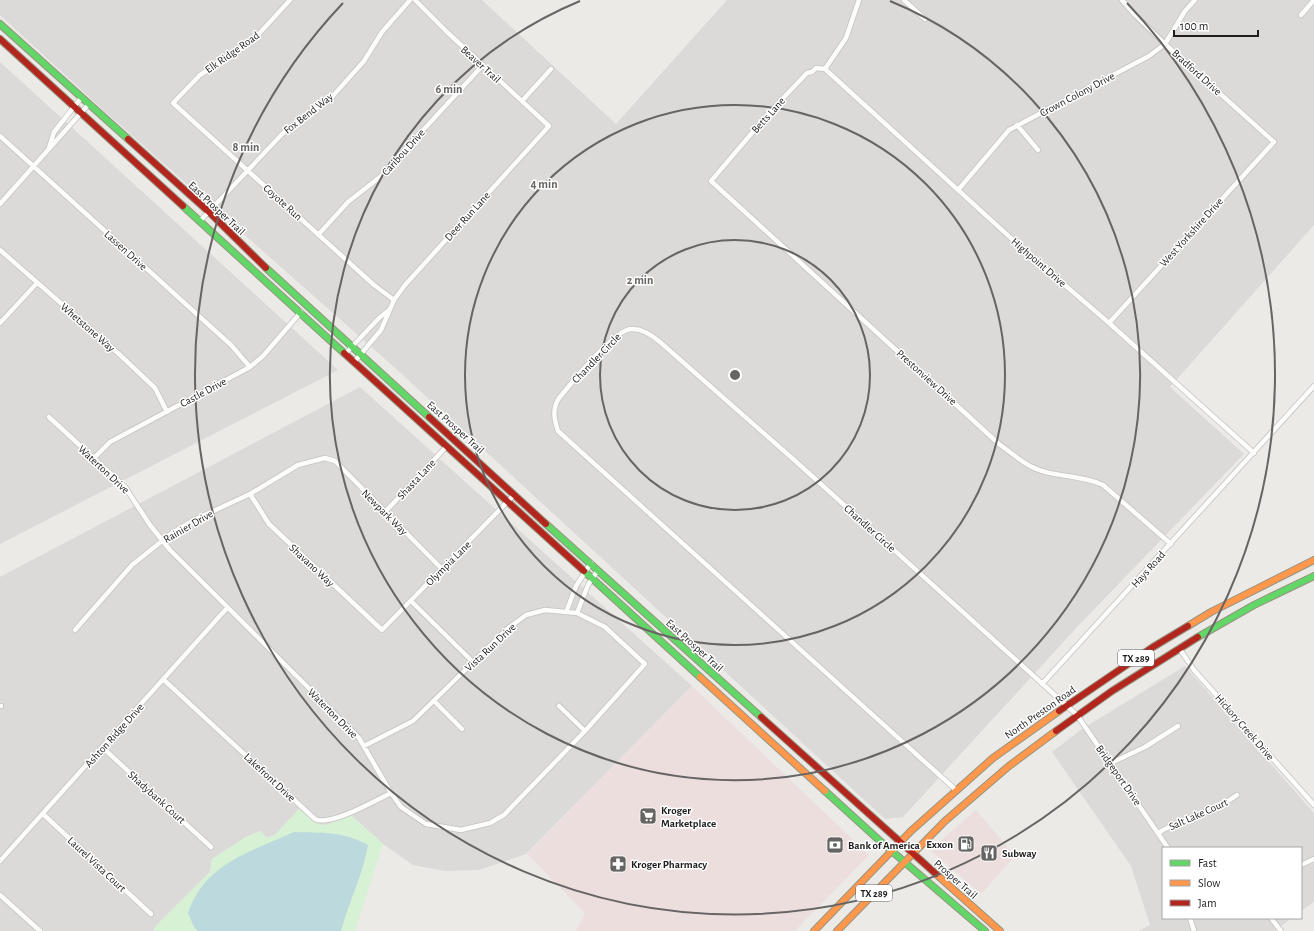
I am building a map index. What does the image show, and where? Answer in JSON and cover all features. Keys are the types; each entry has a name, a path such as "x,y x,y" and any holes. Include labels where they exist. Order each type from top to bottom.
{"main road":[{"name":"East Prosper Trail","path":"0,24 88,105 209,212 247,250 514,495 785,738 899,843"},
{"name":"East Prosper Trail","path":"0,39 892,851"},
{"name":"North Preston Road","path":"814,931 899,843 993,758 1134,659 1211,612 1314,560"},
{"name":"TX 289","path":"837,931 912,854 980,791 1077,715 1179,648 1220,624 1314,576"},
{"path":"777,747 785,738"},
{"name":"Prosper Trail","path":"899,843 1000,931"},
{"name":"Prosper Trail","path":"892,851 984,931"}],"street":[{"name":"Elk Ridge Road","path":"173,102 200,75 242,48 257,36 290,0"},
{"name":"Fox Bend Way","path":"200,221 285,131 331,98 364,61 382,32 410,0"},
{"name":"Beaver Trail","path":"415,0 482,65 549,126"},
{"path":"825,69 846,38 860,0"},
{"path":"904,0 925,19"},
{"name":"Bradford Drive","path":"1122,0 1134,14 1165,44 1274,142"},
{"name":"Crown Colony Drive","path":"958,190 1003,136 1017,125 1149,56 1165,44 1185,11 1195,0"},
{"path":"1301,15 1314,0"},
{"name":"Caribou Drive","path":"318,234 348,202 380,177 482,65"},
{"name":"Betts Lane","path":"717,173 771,110 807,73 812,72 816,68 825,69"},
{"path":"522,101 551,69"},
{"name":"Highpoint Drive","path":"825,69 1023,249 1109,323 1254,453"},
{"path":"49,148 54,132 81,98"},
{"name":"Coyote Run","path":"173,102 374,285 394,300"},
{"path":"0,204 88,105"},
{"path":"1017,125 1038,150"},
{"name":"Deer Run Lane","path":"355,361 381,330 394,300 419,268 549,126"},
{"name":"Lassen Drive","path":"0,136 231,345 250,367"},
{"name":"West Yorkshire Drive","path":"1109,323 1274,142"},
{"name":"Prestonview Drive","path":"717,173 711,181 739,208 999,444 1030,466 1054,474 1091,479 1103,485 1171,544"},
{"name":"Whetstone Way","path":"0,250 119,354 155,388 167,412"},
{"path":"0,323 37,283"},
{"name":"Deer Run Lane","path":"346,353 378,318 389,310"},
{"name":"Castle Drive","path":"94,458 110,442 250,367 263,356 301,312"},
{"name":"Chandler Circle","path":"956,790 558,431 554,418 554,408 558,398 616,335 631,328 649,333 787,453 1066,706"},
{"name":"Hays Road","path":"1042,684 1314,386"},
{"name":"Waterton Drive","path":"49,417 126,487 162,541 227,608 359,738 391,793 401,807 426,824 461,830 490,823 504,815 585,732 645,664"},
{"name":"Shasta Lane","path":"385,512 447,446"},
{"name":"Newpark Way","path":"325,458 335,461 442,569"},
{"name":"Rainier Drive","path":"75,630 132,565 162,541 194,520 250,494 298,465 325,458"},
{"name":"Shavano Way","path":"250,494 269,524 382,630"},
{"name":"Olympia Lane","path":"382,630 514,495"},
{"path":"567,610 571,597 591,564"},
{"path":"577,612 592,578 598,570"},
{"path":"411,601 473,662"},
{"name":"Ashton Ridge Drive","path":"0,861 103,748 227,608"},
{"name":"Vista Run Drive","path":"364,746 413,721 507,630 526,615 545,610 567,610 577,612 605,627 645,664"},
{"name":"Hickory Creek Drive","path":"1179,648 1194,670 1314,805"},
{"name":"Lakefront Drive","path":"164,680 315,820 326,821 356,810 391,793"},
{"path":"434,702 462,729"},
{"path":"559,706 585,732"},
{"name":"Bridgeport Drive","path":"1066,706 1077,715 1167,847"},
{"path":"1111,763 1145,747 1178,726"},
{"name":"Shadybank Court","path":"103,748 211,847"},
{"name":"Salt Lake Court","path":"1158,833 1181,821 1226,804 1237,795"},
{"name":"Laurel Vista Court","path":"43,814 150,914"},
{"path":"1302,865 1314,860"},
{"path":"0,895 40,931"},
{"path":"1190,919 1194,931"},
{"path":"1272,919 1281,931"}],"shaded area":[{"path":"0,0 482,0 616,124 727,0 1314,0 1314,225 1170,387 1244,454 1078,626 903,817 885,819 394,367 102,109 0,15"},
{"path":"0,62 338,370 0,544"},
{"path":"360,387 692,686 526,854 479,870 445,871 413,865 383,844 351,815 323,826 316,824 299,809 275,835 267,838 260,831 246,837 212,859 210,872 156,926 154,931 0,931 0,577"},
{"path":"1185,666 1314,813 1314,902 1302,910 1302,847 1162,847 1162,919 1291,919 1275,931 1138,931 1150,925 1131,866 1052,752 1082,729"},
{"path":"692,686 869,855 795,931 576,931 585,913 527,854"},
{"path":"976,810 1015,856 981,894 930,850"}],"green space":[{"path":"299,809 314,821 324,825 351,815 383,844 355,931 154,931 156,926 210,872 212,859 246,837 261,831 267,838 275,835"}],"water":[{"path":"294,832 341,835 359,840 368,845 363,867 341,931 198,931 194,927 188,913 196,896 206,882 231,861"}],"traffic: fast":[{"path":"0,24 128,139"},
{"path":"183,206 344,353"},
{"path":"266,268 429,417"},
{"path":"546,524 761,717"},
{"path":"584,571 700,677"},
{"path":"1198,637 1254,605 1314,576"},
{"path":"825,791 880,841 985,931"}],"traffic: slow":[{"path":"1188,626 1211,612 1314,560"},
{"path":"700,677 825,791"},
{"path":"814,931 911,831 993,758 1059,711"},
{"path":"837,931 945,821 1009,766 1056,731"},
{"path":"936,874 1000,931"}],"traffic: jam":[{"path":"0,39 183,206"},
{"path":"128,139 209,212 266,268"},
{"path":"344,353 584,571"},
{"path":"429,417 546,524"},
{"path":"1059,711 1153,647 1188,626"},
{"path":"1056,731 1112,691 1198,637"},
{"path":"761,717 936,874"}],"place":[{"name":"Kroger Marketplace","path":"648,816"},
{"name":"Exxon","path":"966,844"},
{"name":"Bank of America","path":"835,845"},
{"name":"Subway","path":"989,853"},
{"name":"Kroger Pharmacy","path":"618,864"}]}
